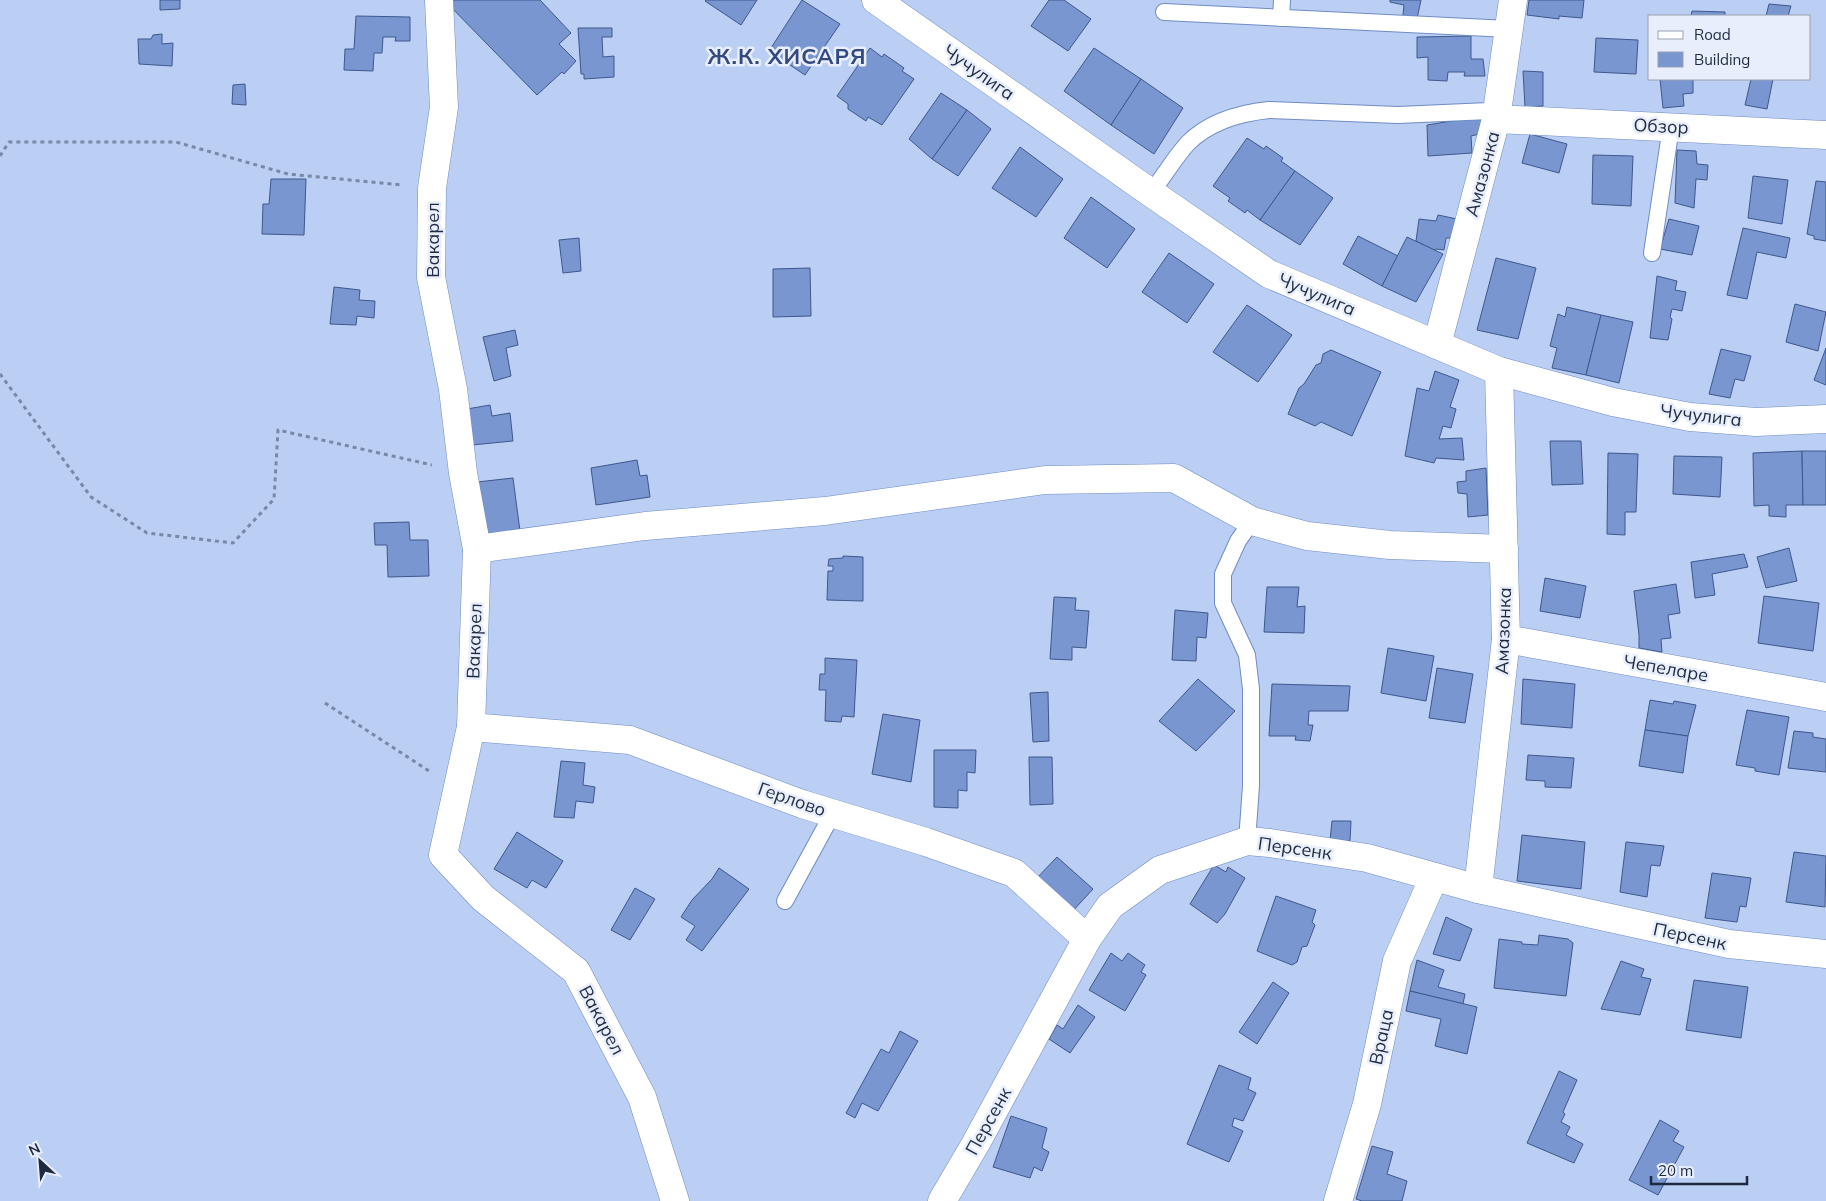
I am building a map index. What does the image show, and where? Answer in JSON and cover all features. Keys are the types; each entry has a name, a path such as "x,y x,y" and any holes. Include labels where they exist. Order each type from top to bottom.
{"street":[{"name":"Вакарел","path":"439,0 444,107 432,188 431,277 453,389 463,473 476,549 471,727 443,855 482,898 576,971 642,1097 676,1201"},
{"name":"Чучулига","path":"876,0 1269,274 1499,371 1612,402 1690,417 1756,422 1826,419"},
{"name":"Амазонка","path":"1437,346 1497,114 1513,0"},
{"name":"Обзор","path":"1497,114 1671,127 1826,135"},
{"name":"Амазонка","path":"1478,889 1506,639 1499,371"},
{"path":"476,549 645,526 825,511 1045,480 1174,478 1252,521 1307,536 1390,545 1504,550"},
{"name":"Чепеларе","path":"1506,639 1826,697"},
{"name":"Герлово","path":"471,727 630,740 802,804 926,842 1014,873 1088,939"},
{"name":"Персенк","path":"942,1201 981,1135 1088,939 1110,906 1160,870 1247,842 1270,843 1367,858 1478,889 1728,944 1826,954"},
{"name":"Враца","path":"1338,1201 1367,1104 1397,961 1434,877"}],"lane":[{"path":"1281,18 1282,0"},
{"path":"1164,12 1509,29"},
{"path":"1154,195 1155,187 1188,143 1205,130 1225,119 1248,112 1269,110 1398,115 1489,111 1497,114"},
{"path":"1652,252 1671,127"},
{"path":"1247,842 1251,786 1251,689 1248,655 1223,604 1223,574 1238,541 1252,521"},
{"path":"785,901 833,813"}],"path":[{"path":"0,156 9,142 176,142 288,174 432,188"},
{"path":"0,374 91,498 147,532 233,542 274,499 278,430 463,473"},
{"path":"325,703 457,789"}],"building":[{"path":"160,0 180,0 180,9 160,10"},
{"path":"444,0 540,0 571,33 559,44 576,61 564,74 562,72 537,95"},
{"path":"706,0 757,0 741,25"},
{"path":"802,0 840,24 805,75 769,51"},
{"path":"1049,0 1064,0 1091,19 1068,51 1031,26"},
{"path":"1390,0 1421,0 1417,19 1403,15 1404,5 1390,2"},
{"path":"1529,0 1584,0 1582,18 1559,16 1559,19 1527,15"},
{"path":"1769,4 1791,6 1788,15 1766,15"},
{"path":"1692,11 1725,12 1725,15 1691,15"},
{"path":"356,16 410,17 410,41 395,41 396,37 383,37 382,53 374,53 373,71 344,70 345,49 354,49"},
{"path":"578,28 612,28 612,37 602,37 603,57 614,56 614,77 584,79 584,74 581,74"},
{"path":"162,34 162,44 173,43 172,66 139,64 138,39 151,39 153,35"},
{"path":"1471,36 1471,59 1483,59 1485,76 1464,76 1465,72 1448,72 1447,81 1428,80 1428,57 1417,58 1417,37"},
{"path":"1596,38 1638,40 1636,74 1594,72"},
{"path":"870,48 882,57 884,54 904,68 902,71 914,79 882,125 868,117 866,121 848,109 848,104 837,96"},
{"path":"1094,48 1141,79 1111,125 1064,91"},
{"path":"1523,71 1543,72 1543,106 1525,107"},
{"path":"1141,79 1183,108 1154,154 1111,125"},
{"path":"1660,80 1693,80 1693,93 1683,94 1684,106 1663,108"},
{"path":"1751,80 1773,80 1767,109 1745,105"},
{"path":"245,84 246,105 232,104 233,85"},
{"path":"941,93 967,110 932,159 909,139"},
{"path":"967,110 991,129 958,176 932,159"},
{"path":"1488,115 1488,132 1471,136 1472,153 1428,156 1427,125"},
{"path":"1530,134 1567,144 1559,173 1522,163"},
{"path":"1247,138 1264,149 1266,146 1283,158 1281,161 1295,171 1260,220 1247,210 1245,213 1228,201 1230,198 1213,186"},
{"path":"1020,147 1063,179 1036,217 992,188"},
{"path":"1677,150 1696,151 1697,164 1708,165 1707,180 1696,179 1694,208 1675,203"},
{"path":"1593,155 1633,156 1631,206 1592,204"},
{"path":"1295,171 1333,198 1300,245 1260,220"},
{"path":"1753,176 1788,180 1782,224 1748,218"},
{"path":"271,179 306,179 304,235 262,234 263,204 269,204"},
{"path":"1816,181 1826,182 1826,241 1814,239 1814,236 1807,234"},
{"path":"1091,197 1135,229 1107,268 1064,238"},
{"path":"1438,215 1457,219 1455,238 1446,238 1444,250 1434,250 1416,241 1419,219 1436,221"},
{"path":"1669,219 1699,226 1692,255 1660,249"},
{"path":"1743,228 1790,238 1786,258 1757,252 1747,299 1727,295"},
{"path":"1358,236 1398,256 1382,286 1343,264"},
{"path":"1407,237 1443,254 1416,302 1382,286"},
{"path":"579,238 581,271 563,273 559,240"},
{"path":"1169,253 1214,284 1187,323 1142,292"},
{"path":"1496,258 1536,268 1518,339 1477,330"},
{"path":"810,268 811,316 773,317 773,269"},
{"path":"1657,276 1677,281 1675,290 1686,292 1682,311 1672,309 1668,340 1650,338"},
{"path":"334,287 360,290 359,300 375,301 374,318 357,316 356,325 330,324"},
{"path":"1795,304 1826,312 1818,351 1786,342"},
{"path":"1247,305 1292,335 1258,382 1213,352"},
{"path":"1567,307 1601,315 1586,375 1552,368 1557,348 1550,346 1558,314 1565,317"},
{"path":"1601,315 1633,322 1619,383 1586,375"},
{"path":"515,330 518,345 506,348 511,376 494,381 483,337"},
{"path":"1826,348 1826,385 1814,380"},
{"path":"1721,349 1751,356 1744,381 1735,379 1730,398 1709,394"},
{"path":"1331,350 1381,372 1352,436 1321,422 1315,426 1288,414 1299,388 1304,384 1316,365 1321,363 1323,354"},
{"path":"1435,371 1459,380 1450,407 1456,409 1451,428 1443,426 1439,439 1462,438 1464,460 1436,458 1434,463 1405,456 1417,388 1429,391"},
{"path":"490,405 492,416 510,413 513,441 472,445 467,409"},
{"path":"1550,441 1581,441 1583,484 1552,485"},
{"path":"1802,451 1803,505 1786,505 1786,517 1769,516 1769,505 1754,506 1753,453"},
{"path":"1802,451 1826,451 1826,505 1803,505"},
{"path":"1608,453 1638,454 1636,512 1625,512 1625,535 1607,534"},
{"path":"1674,456 1722,457 1720,497 1673,494"},
{"path":"637,460 640,476 647,475 650,497 596,505 591,468"},
{"path":"1486,468 1488,515 1468,517 1467,494 1458,493 1457,482 1466,481 1466,471"},
{"path":"513,478 520,531 484,536 477,482"},
{"path":"409,522 410,540 428,540 429,576 388,577 387,545 375,545 374,523"},
{"path":"1789,548 1797,581 1766,588 1757,557"},
{"path":"1744,554 1748,567 1712,574 1715,595 1695,598 1691,562"},
{"path":"843,556 863,557 863,601 827,600 828,571 833,571 833,566 828,566 829,559 843,558"},
{"path":"1545,578 1586,586 1580,618 1540,611"},
{"path":"1676,584 1680,613 1668,615 1671,638 1661,639 1662,652 1639,648 1634,591"},
{"path":"1267,587 1299,587 1297,607 1305,606 1304,633 1264,632"},
{"path":"1764,596 1819,603 1813,651 1758,643"},
{"path":"1054,597 1076,598 1075,610 1089,611 1086,648 1072,647 1072,660 1050,659"},
{"path":"1175,610 1208,613 1206,638 1197,637 1196,661 1172,660"},
{"path":"1388,648 1434,656 1426,701 1381,693"},
{"path":"825,658 857,660 854,717 842,716 841,722 825,721 826,690 819,690 820,674 825,674"},
{"path":"1437,668 1473,674 1465,723 1429,718"},
{"path":"1198,679 1235,711 1196,751 1159,721"},
{"path":"1523,679 1575,684 1572,728 1521,724"},
{"path":"1272,684 1350,686 1348,711 1309,711 1308,725 1313,725 1310,741 1295,740 1296,736 1269,736"},
{"path":"1048,692 1049,741 1033,742 1030,693"},
{"path":"1650,700 1673,704 1674,701 1696,705 1688,736 1645,730"},
{"path":"1747,710 1789,717 1779,775 1755,771 1755,768 1736,765"},
{"path":"883,714 920,720 911,782 872,774"},
{"path":"1645,730 1688,736 1683,773 1639,766"},
{"path":"1794,731 1813,733 1813,737 1826,739 1826,772 1788,768"},
{"path":"934,750 976,750 975,773 967,772 967,791 958,790 958,808 934,807"},
{"path":"1528,755 1574,758 1571,788 1545,787 1545,781 1526,780"},
{"path":"1029,757 1052,757 1053,804 1030,805"},
{"path":"561,761 585,763 583,785 595,787 593,803 576,801 574,818 554,817"},
{"path":"1332,821 1351,821 1350,841 1330,841"},
{"path":"517,832 563,861 546,888 532,880 527,888 494,869"},
{"path":"1522,835 1585,842 1581,889 1517,881"},
{"path":"1626,842 1664,846 1660,866 1651,865 1647,897 1620,892"},
{"path":"1794,852 1826,856 1825,907 1786,902"},
{"path":"1057,857 1093,889 1070,914 1035,880"},
{"path":"1214,865 1226,872 1228,867 1245,878 1225,914 1217,923 1190,904"},
{"path":"719,868 749,889 702,951 686,940 695,926 681,917 692,900 712,879"},
{"path":"1712,873 1751,878 1746,907 1740,906 1737,922 1705,918"},
{"path":"635,888 655,899 630,940 611,930"},
{"path":"1276,896 1316,910 1312,922 1315,925 1307,946 1302,947 1297,962 1292,965 1257,951"},
{"path":"1446,917 1472,929 1460,961 1433,954"},
{"path":"1539,935 1568,939 1573,943 1566,996 1494,988 1499,939 1538,945"},
{"path":"1111,953 1122,961 1128,953 1145,965 1141,972 1146,975 1125,1011 1089,990"},
{"path":"1417,960 1444,970 1438,987 1465,994 1463,1004 1410,991"},
{"path":"1621,961 1644,969 1641,977 1651,979 1640,1015 1601,1009"},
{"path":"1694,980 1748,987 1741,1038 1686,1030"},
{"path":"1273,982 1289,993 1257,1044 1239,1032"},
{"path":"1410,991 1477,1007 1467,1054 1435,1046 1441,1019 1406,1011"},
{"path":"1078,1005 1095,1017 1070,1053 1049,1039 1057,1025 1063,1029"},
{"path":"900,1031 918,1041 878,1111 862,1103 855,1118 846,1113 881,1049 889,1053"},
{"path":"1219,1065 1251,1078 1248,1089 1256,1093 1243,1121 1234,1118 1232,1126 1243,1131 1229,1162 1187,1144"},
{"path":"1559,1071 1577,1080 1563,1112 1565,1114 1561,1122 1570,1127 1566,1135 1583,1144 1574,1163 1527,1143"},
{"path":"1011,1116 1047,1128 1042,1148 1049,1152 1042,1171 1034,1167 1030,1178 993,1167"},
{"path":"1660,1120 1679,1131 1673,1141 1684,1147 1658,1195 1629,1180"},
{"path":"1372,1146 1393,1152 1387,1174 1407,1181 1402,1201 1362,1201 1356,1199"}],"district":[{"name":"Ж.К. ХИСАРЯ","path":"787,56"}]}
